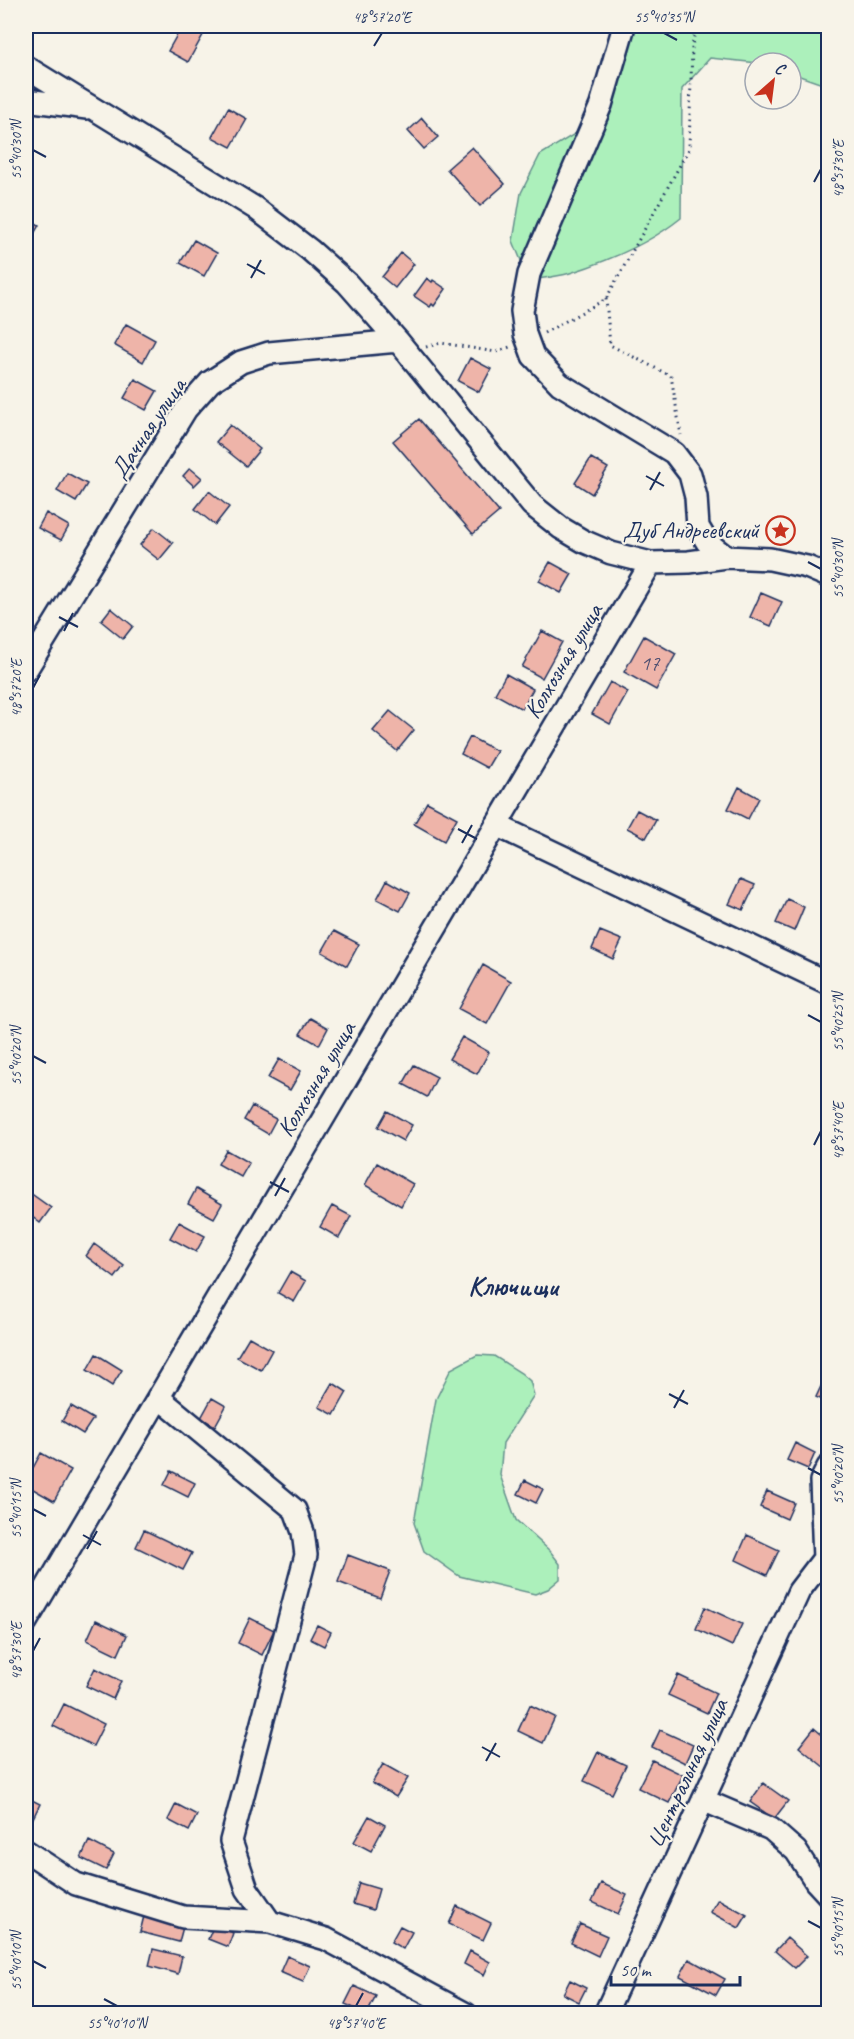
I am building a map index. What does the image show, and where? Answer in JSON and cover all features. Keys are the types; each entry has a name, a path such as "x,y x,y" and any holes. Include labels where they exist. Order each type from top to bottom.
{"street":[{"path":"624,26 601,105 529,274 522,311 533,356 560,384 674,453 690,474 696,497 698,527 707,542 726,557"},
{"path":"26,67 255,208 310,250 347,283 402,346 532,505 561,528 611,553 651,562 689,562 726,557 770,559 807,567 828,576"},
{"path":"26,100 95,109"},
{"name":"Дачная улица","path":"26,670 186,409 210,382 242,362 269,353 402,346"},
{"name":"Колхозная улица","path":"26,1622 651,562"},
{"path":"496,825 828,983"},
{"path":"158,1397 295,1510 303,1532 306,1555 231,1841 247,1889 270,1922"},
{"name":"Центральная улица","path":"605,2013 799,1591 826,1556 821,1481 828,1467"},
{"path":"703,1800 771,1829 795,1851 816,1882 828,1894"},
{"path":"26,1851 76,1884 183,1917 270,1922 326,1939 466,2013"}],"path":[{"path":"402,346 441,343 496,351 528,342 606,299 689,149 692,47 696,26"},
{"path":"606,299 610,345 671,376 687,470"}],"green space":[{"path":"628,26 828,26 828,86 803,77 803,51 743,51 743,61 710,58 682,89 681,218 656,235 614,257 565,274 529,280 513,241 521,193 540,155 578,132 610,97"},
{"path":"477,1355 494,1356 521,1373 530,1381 534,1395 503,1443 500,1475 516,1520 550,1551 560,1564 560,1579 548,1589 535,1594 459,1576 424,1551 414,1523 436,1399 451,1369"}],"building":[{"path":"182,26 203,35 188,62 168,51"},
{"path":"228,108 247,119 231,147 212,137"},
{"path":"422,118 438,137 424,149 408,131"},
{"path":"472,147 505,184 480,206 447,169"},
{"path":"26,217 39,225 30,241 26,238"},
{"path":"194,240 217,253 204,276 180,263"},
{"path":"401,253 414,264 395,288 382,277"},
{"path":"427,278 446,289 434,306 432,304 430,307 414,296"},
{"path":"126,324 155,340 143,362 114,345"},
{"path":"470,358 491,369 479,392 458,381"},
{"path":"135,379 157,391 146,410 124,398"},
{"path":"419,419 499,512 473,534 393,441"},
{"path":"230,425 260,449 246,466 216,442"},
{"path":"591,458 608,468 592,494 575,483"},
{"path":"190,468 202,478 194,486 183,476"},
{"path":"67,473 87,484 76,502 57,491"},
{"path":"209,491 229,507 215,525 195,509"},
{"path":"46,513 69,526 61,540 38,528"},
{"path":"154,528 173,543 159,560 140,545"},
{"path":"550,562 572,574 561,593 539,581"},
{"path":"761,593 782,602 771,626 750,617"},
{"path":"111,608 133,626 123,639 101,621"},
{"path":"542,631 562,642 542,678 522,667"},
{"path":"644,636 676,654 656,690 624,672"},
{"path":"506,674 533,689 522,709 495,694"},
{"path":"610,682 628,692 610,724 592,714"},
{"path":"390,711 414,730 397,751 373,731"},
{"path":"470,737 497,751 487,768 461,754"},
{"path":"739,787 759,798 748,819 728,809"},
{"path":"427,802 457,818 444,841 414,824"},
{"path":"637,810 656,820 646,838 627,828"},
{"path":"741,879 755,885 743,910 729,904"},
{"path":"387,880 410,893 400,911 377,899"},
{"path":"787,899 804,907 794,931 776,923"},
{"path":"334,931 359,944 347,966 322,952"},
{"path":"600,931 622,940 613,959 592,949"},
{"path":"483,965 511,981 487,1024 459,1009"},
{"path":"310,1018 328,1028 319,1045 300,1034"},
{"path":"462,1037 489,1052 477,1074 449,1059"},
{"path":"279,1059 301,1071 290,1090 268,1078"},
{"path":"414,1065 437,1077 427,1097 403,1084"},
{"path":"252,1106 276,1119 268,1134 244,1120"},
{"path":"387,1111 412,1125 403,1141 378,1127"},
{"path":"226,1150 249,1163 241,1177 218,1164"},
{"path":"377,1163 413,1184 401,1206 365,1185"},
{"path":"196,1189 222,1204 214,1218 188,1204"},
{"path":"26,1190 51,1208 40,1223 26,1212"},
{"path":"332,1206 351,1216 339,1238 320,1227"},
{"path":"179,1222 205,1236 196,1252 170,1238"},
{"path":"94,1244 124,1266 115,1278 86,1256"},
{"path":"290,1272 306,1281 294,1302 278,1293"},
{"path":"249,1337 272,1350 261,1370 237,1357"},
{"path":"96,1354 122,1370 112,1386 87,1370"},
{"path":"823,1382 828,1384 828,1402 816,1397"},
{"path":"333,1383 347,1392 334,1415 319,1407"},
{"path":"212,1398 226,1406 215,1426 201,1418"},
{"path":"71,1406 93,1419 83,1434 62,1421"},
{"path":"795,1443 815,1453 808,1469 787,1460"},
{"path":"41,1453 71,1470 54,1501 26,1485"},
{"path":"171,1471 195,1483 188,1497 164,1485"},
{"path":"525,1480 543,1489 536,1503 518,1494"},
{"path":"767,1491 794,1503 787,1519 760,1507"},
{"path":"144,1530 192,1553 183,1570 136,1547"},
{"path":"747,1535 779,1550 767,1575 736,1560"},
{"path":"348,1555 390,1571 380,1598 338,1582"},
{"path":"705,1607 742,1624 732,1646 696,1629"},
{"path":"250,1618 274,1630 262,1655 238,1643"},
{"path":"96,1620 127,1635 118,1655 87,1640"},
{"path":"317,1625 331,1632 324,1646 310,1639"},
{"path":"95,1668 121,1681 113,1699 86,1686"},
{"path":"678,1675 716,1693 707,1713 668,1695"},
{"path":"64,1704 104,1724 93,1746 53,1726"},
{"path":"530,1705 555,1717 543,1743 518,1731"},
{"path":"814,1728 828,1740 828,1764 825,1768 799,1747"},
{"path":"660,1730 693,1745 685,1763 652,1747"},
{"path":"598,1752 626,1765 612,1794 584,1781"},
{"path":"652,1760 683,1775 669,1803 638,1788"},
{"path":"383,1764 408,1778 396,1797 372,1783"},
{"path":"763,1783 788,1801 774,1819 750,1802"},
{"path":"26,1797 40,1804 31,1822 26,1820"},
{"path":"176,1804 197,1815 189,1831 168,1820"},
{"path":"369,1816 385,1825 371,1851 354,1842"},
{"path":"89,1841 114,1854 106,1870 81,1858"},
{"path":"359,1883 379,1889 373,1910 353,1904"},
{"path":"601,1883 627,1895 618,1914 592,1902"},
{"path":"718,1899 747,1915 739,1928 710,1912"},
{"path":"457,1906 491,1923 483,1940 449,1924"},
{"path":"144,1916 183,1927 179,1942 140,1932"},
{"path":"580,1924 607,1936 598,1956 571,1943"},
{"path":"214,1925 233,1933 228,1947 208,1939"},
{"path":"400,1926 412,1932 403,1949 391,1942"},
{"path":"787,1938 807,1956 795,1968 775,1951"},
{"path":"153,1949 182,1956 178,1974 149,1966"},
{"path":"470,1951 490,1962 484,1975 464,1964"},
{"path":"287,1956 310,1966 303,1982 280,1972"},
{"path":"689,1959 725,1979 716,1995 680,1976"},
{"path":"570,1980 586,1988 579,2002 563,1994"},
{"path":"354,1986 376,1996 367,2014 345,2004"}],"place":[{"name":"Дуб Андреевский","path":"780,530"}],"district":[{"name":"Ключищи","path":"513,1286"}]}
